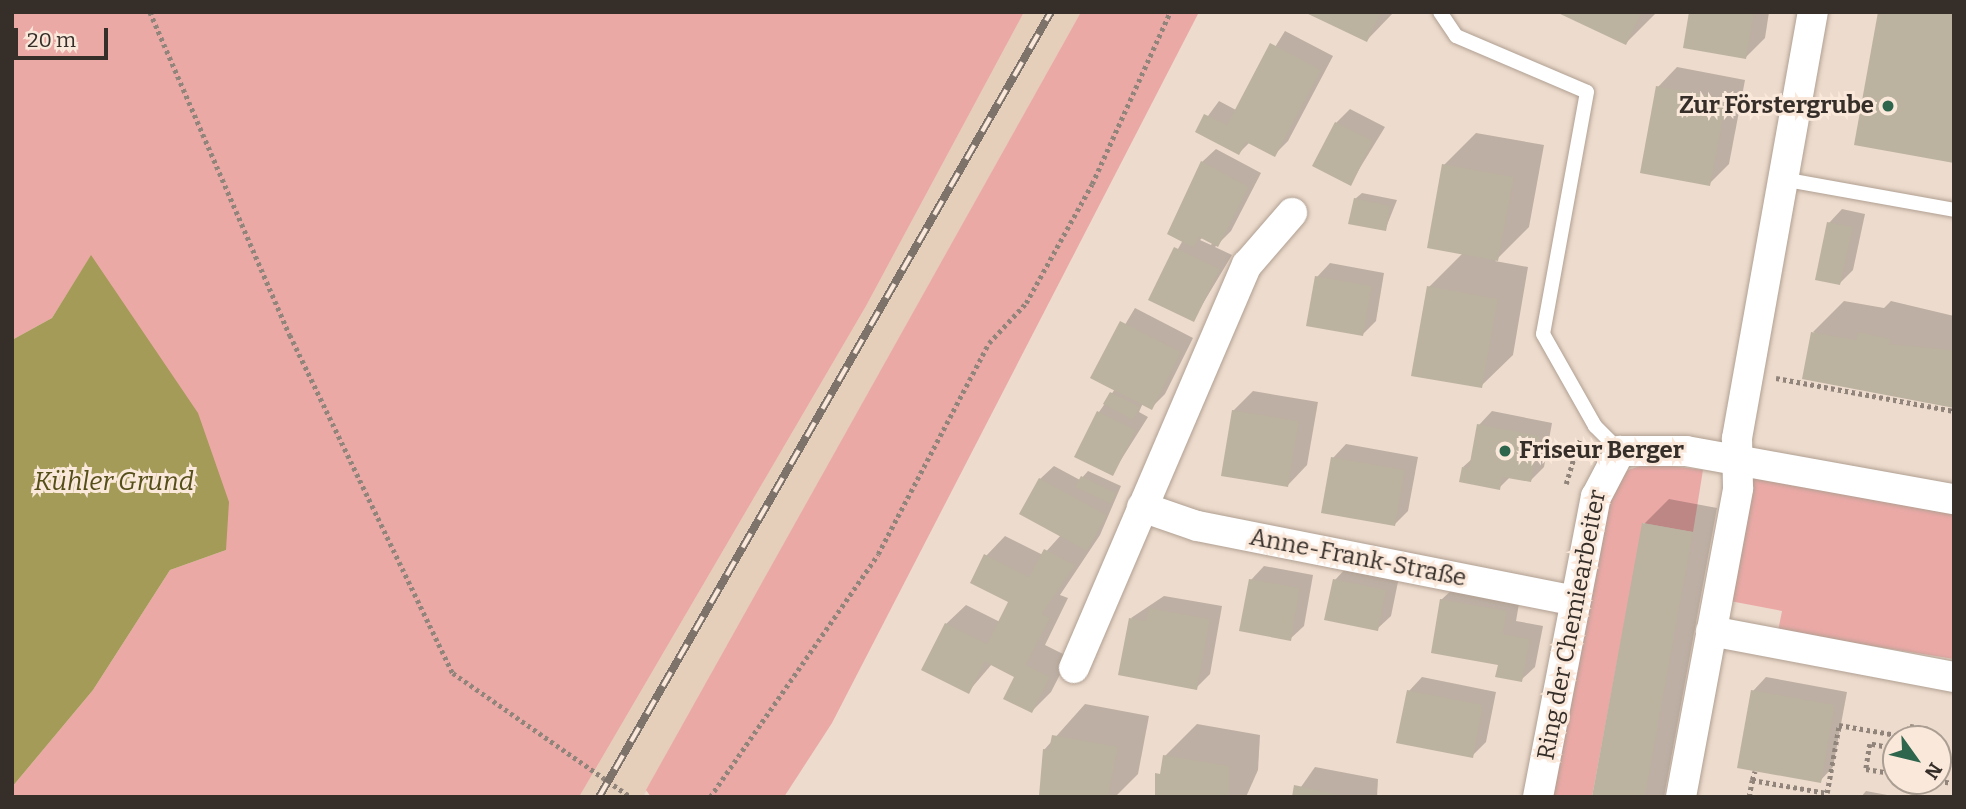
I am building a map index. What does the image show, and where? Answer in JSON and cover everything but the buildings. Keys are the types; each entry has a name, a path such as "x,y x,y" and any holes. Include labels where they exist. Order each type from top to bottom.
{"street":[{"path":"1681,797 1738,460 1748,372 1813,12"},
{"path":"1073,668 1247,265 1292,213"},
{"path":"1620,451 1655,449 1738,460 1954,499"},
{"name":"Ring der Chemiearbeiter","path":"1538,797 1599,485 1620,451"},
{"name":"Anne-Frank-Straße","path":"1142,507 1197,526 1576,601"},
{"path":"1711,631 1954,677"}],"lane":[{"path":"1440,12 1456,36 1587,92 1543,334 1595,426 1620,451"},
{"path":"1782,179 1954,209"}],"path":[{"path":"150,12 290,335 453,673 631,797"},
{"path":"710,797 878,554 989,342 1026,303 1092,184 1170,12"},
{"path":"1748,372 1954,411"},
{"path":"1752,780 1827,793 1839,725 1882,732"},
{"path":"1882,746 1870,744 1866,769 1882,772"},
{"path":"1749,797 1755,771"}],"shaded area":[{"path":"12,12 1024,12 866,306 579,797 12,797 12,787 93,690 170,570 226,550 91,256 52,318 12,340"},
{"path":"1024,12 1081,12 643,797 579,797 866,306"},
{"path":"1081,12 1199,12 832,723 784,797 651,797 646,790"},
{"path":"1649,463 1703,470 1693,532 1643,523 1592,797 1552,797 1610,493 1628,470"},
{"path":"1750,477 1954,514 1954,659 1778,631 1782,611 1730,601"}],"water":[{"name":"Kühler Grund","path":"91,255 198,413 229,502 226,550 170,570 93,690 12,787 12,340 52,318"}],"railway":[{"path":"599,797 1051,12"}],"place":[{"name":"Zur Förstergrube","path":"1888,106"},
{"name":"Friseur Berger","path":"1505,451"}]}
